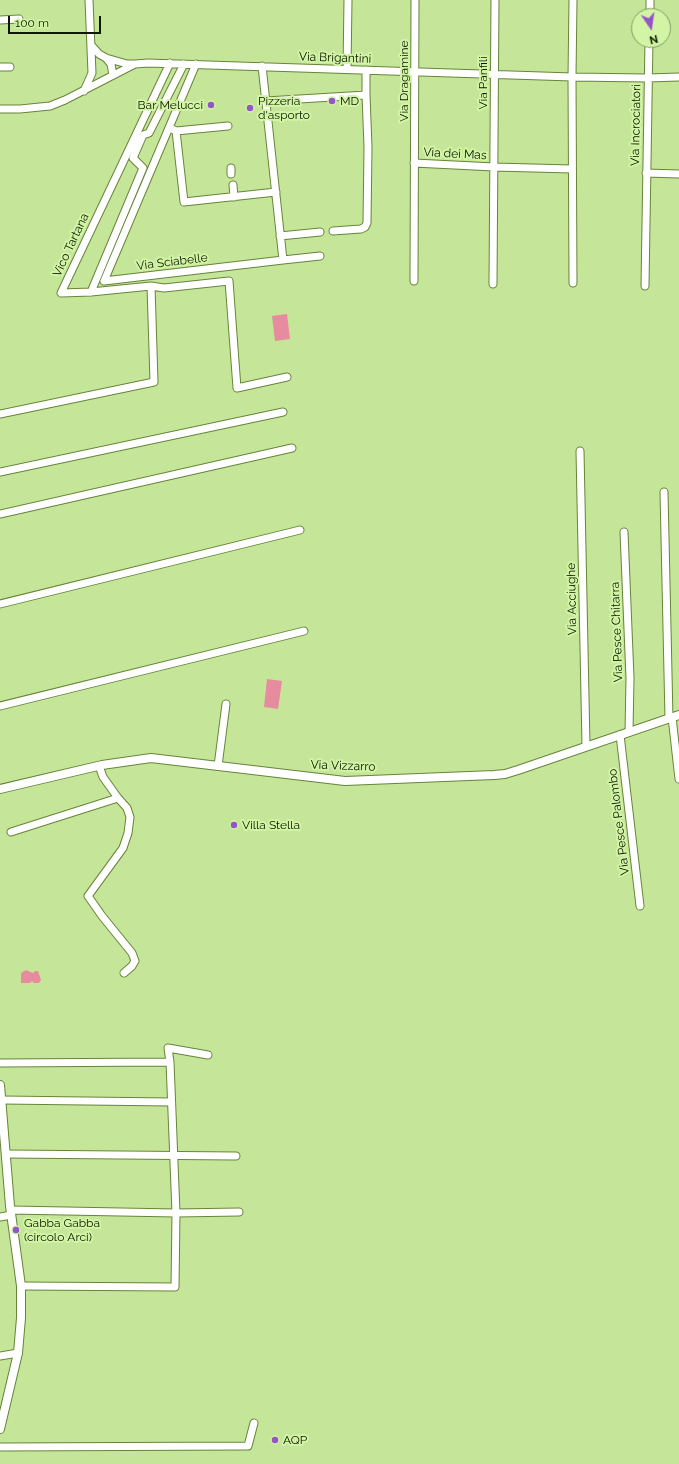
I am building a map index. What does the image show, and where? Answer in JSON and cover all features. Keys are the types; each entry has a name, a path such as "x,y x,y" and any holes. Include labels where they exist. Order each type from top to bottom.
{"street":[{"path":"84,91 92,73 89,0"},
{"path":"347,69 348,0"},
{"name":"Via Dragamine","path":"414,281 415,0"},
{"name":"Via Panfili","path":"493,284 495,0"},
{"path":"573,0 573,283"},
{"path":"0,20 19,20"},
{"path":"91,45 98,54 106,58 127,64 135,64"},
{"name":"Via Incrociatori","path":"645,286 649,48"},
{"path":"106,58 111,64 114,75"},
{"name":"Via Brigantini","path":"0,109 50,106 84,91 135,64 170,63 572,77 679,77"},
{"name":"Vico Tartana","path":"170,63 61,293 91,292 151,286 164,288 229,281 237,388 287,378"},
{"path":"91,292 143,168 133,158 143,135 149,133 184,64"},
{"name":"Via Sciabelle","path":"196,64 173,130 104,281 283,260"},
{"path":"262,66 283,260 320,256"},
{"path":"0,67 10,67"},
{"path":"333,231 361,229 365,227 367,223 368,147 366,70"},
{"path":"92,73 99,82"},
{"path":"266,101 366,95"},
{"path":"228,126 173,130 184,202 276,192"},
{"name":"Via dei Mas","path":"414,163 572,169"},
{"path":"646,173 679,174"},
{"path":"233,185 234,197"},
{"path":"280,236 320,232"},
{"path":"0,414 154,382 151,286"},
{"path":"0,472 283,412"},
{"path":"0,514 292,448"},
{"name":"Via Acciughe","path":"580,451 586,746"},
{"path":"664,492 673,717 679,779"},
{"path":"0,604 300,530"},
{"name":"Via Pesce Chitarra","path":"624,532 630,678 629,732"},
{"path":"0,706 304,631"},
{"path":"218,766 226,704"},
{"name":"Via Vizzarro","path":"0,789 99,766 137,759 157,758 345,781 494,775 518,770 673,717"},
{"name":"Via Pesce Palombo","path":"620,735 640,906"},
{"path":"99,766 103,777 130,812 128,833 123,848 88,896 132,953 135,962 124,973"},
{"path":"11,832 118,798"},
{"path":"21,1286 175,1287 176,1213 170,1062 168,1048 208,1055"},
{"path":"0,1063 170,1062"},
{"path":"0,1084 2,1100 2,1134 6,1154 11,1213 21,1286 21,1318 18,1353 2,1410 0,1428"},
{"path":"2,1100 171,1102"},
{"path":"6,1154 236,1156"},
{"path":"0,1217 11,1213 239,1212"},
{"path":"0,1356 18,1353"},
{"path":"0,1447 248,1446 254,1422"}],"shaded area":[{"path":"287,314 290,339 275,341 272,316"},
{"path":"267,679 282,681 278,709 264,707"},
{"path":"26,970 33,973 38,971 41,980 39,983 34,983 32,981 30,983 21,983 21,973"}],"place":[{"name":"MD","path":"332,101"},
{"name":"Bar Melucci","path":"211,105"},
{"name":"Pizzeria d'asporto","path":"250,108"},
{"name":"Villa Stella","path":"234,825"},
{"name":"Gabba Gabba (circolo Arci)","path":"16,1230"},
{"name":"AQP","path":"275,1440"}]}
